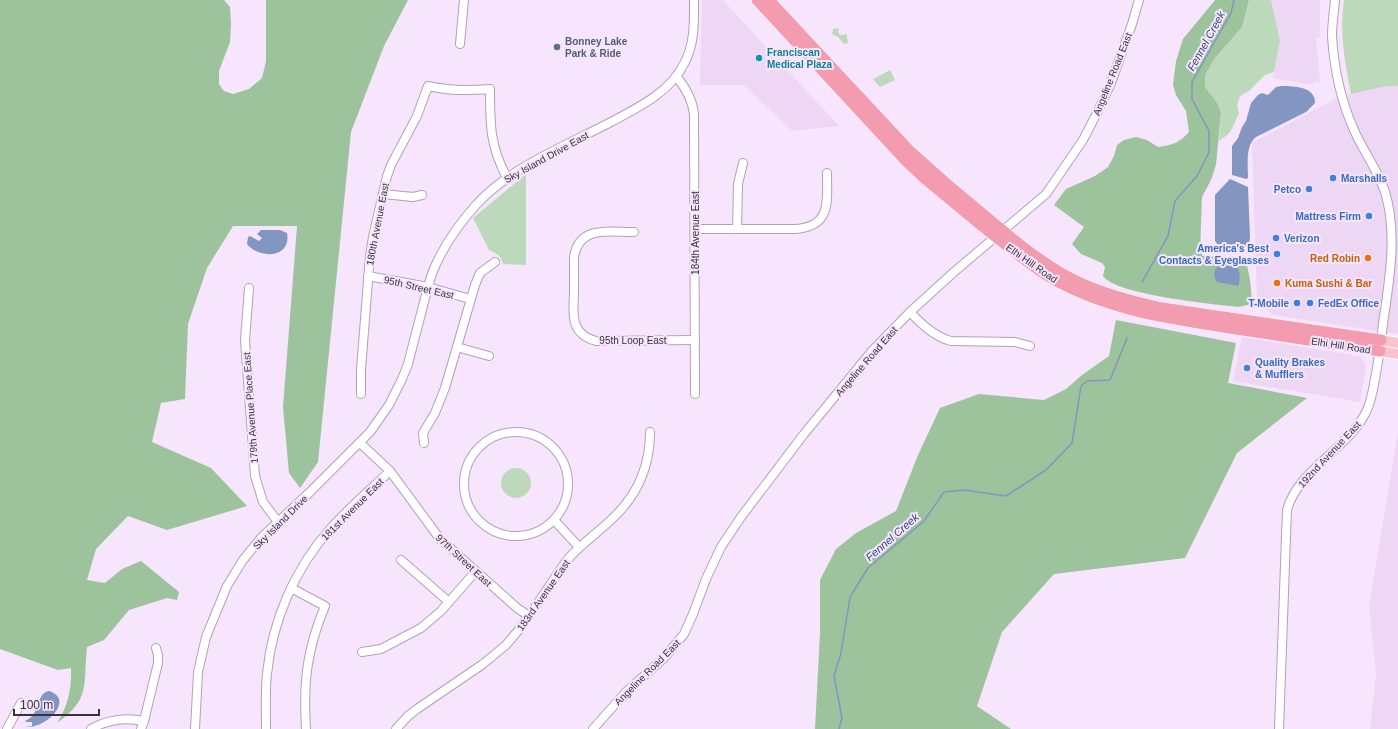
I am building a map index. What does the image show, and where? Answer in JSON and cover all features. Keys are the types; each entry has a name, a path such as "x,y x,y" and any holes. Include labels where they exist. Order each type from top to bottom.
{"highway":[{"name":"Elhi Hill Road","path":"757,0 906,161 930,183 1010,242 1030,265 1057,282 1126,310 1149,315 1207,324 1380,346"},
{"name":"Elhi Hill Road","path":"769,0 908,149 947,184 986,223"}],"main road":[{"name":"Elhi Hill Road","path":"1380,346 1398,343"},
{"name":"Elhi Hill Road","path":"1380,346 1398,354"}],"street":[{"path":"460,44 464,0"},
{"name":"Sky Island Drive East","path":"360,443 381,418 393,399 408,364 433,271 450,238 462,220 490,192 507,178 537,160 637,108 657,95 666,87 685,63 690,52 694,35 694,0"},
{"name":"Angeline Road East","path":"593,729 626,692 664,658 684,634 706,579 721,547 741,517 804,434 872,351 910,312 954,272 1046,194 1083,140 1111,84 1139,0"},
{"name":"192nd Avenue East","path":"1279,729 1287,510 1290,499 1298,487 1341,444 1365,415 1371,400 1389,281 1392,238 1390,213 1385,192 1378,173 1354,131 1345,107 1336,74 1332,35 1335,0"},
{"name":"184th Avenue East","path":"676,76 684,86 693,106 695,394"},
{"name":"180th Avenue East","path":"361,394 361,369 368,276 373,237 391,165 417,116 428,86 461,91 490,89 491,137 498,159 507,178"},
{"path":"737,229 738,184 743,163"},
{"path":"695,229 796,229 813,225 821,219 826,210 827,173"},
{"path":"383,194 413,197 422,195"},
{"name":"95th Loop East","path":"634,232 597,232 586,236 578,244 574,258 573,317 577,327 582,334 596,341 695,340"},
{"path":"424,443 423,433 435,413 440,400 457,347 470,299 480,273 495,262"},
{"name":"95th Street East","path":"368,276 428,287 470,299"},
{"name":"179th Avenue Place East","path":"249,288 245,340 255,476 263,502 278,522"},
{"path":"910,312 926,327 945,340 1015,342 1030,346"},
{"path":"457,347 489,356"},
{"name":"183rd Avenue East","path":"396,729 417,708 494,656 515,635 567,560 579,547 614,518 636,490 646,464 649,451 650,432"},
{"path":"509,433 526,434 549,444 560,456 568,476 566,499 563,507 554,520 541,530 532,534 517,536 495,532 478,520 468,502 465,478 469,464 478,450 495,437 509,433"},
{"name":"97th Street East","path":"360,443 390,471 440,539 517,608 529,616"},
{"name":"Sky Island Drive","path":"194,729 198,672 206,637 227,586 261,538 360,443"},
{"name":"181st Avenue East","path":"266,729 266,692 270,654 278,620 291,588 306,560 330,529 390,471"},
{"path":"554,520 579,547"},
{"path":"402,560 449,602"},
{"path":"362,652 381,649 415,631 432,619 476,571"},
{"path":"291,588 325,606 313,639 308,660 305,689 306,729"},
{"path":"91,729 99,724 122,719 132,719 143,725 158,663 156,648"},
{"path":"7,729 21,703"}],"shaded area":[{"path":"702,0 723,0 839,126 792,131 744,85 700,85"},
{"path":"1271,0 1320,0 1320,37 1316,38 1320,82 1305,84 1273,78 1280,41"},
{"path":"1387,86 1398,86 1398,334 1273,315 1265,309 1257,297 1252,143 1335,99"},
{"path":"1242,337 1359,356 1366,366 1360,402 1233,381"},
{"path":"1398,431 1398,729 1370,729 1376,675 1369,605"}],"green space":[{"path":"0,0 224,0 230,7 230,42 219,71 219,84 224,91 233,94 249,89 262,78 266,61 266,0 408,0 384,46 351,132 318,462 300,488 289,473 283,407 297,226 233,226 207,268 188,324 185,399 161,403 152,442 211,468 247,506 167,530 128,516 96,549 87,580 105,583 122,569 141,561 179,592 177,600 167,598 129,610 104,640 87,647 85,681 80,698 68,714 57,723 67,704 71,682 71,668 58,670 0,649"},
{"path":"1215,0 1249,0 1242,27 1215,58 1205,75 1205,87 1218,104 1221,113 1216,165 1211,180 1202,197 1200,252 1203,256 1240,256 1245,259 1250,280 1251,301 1248,305 1238,307 1166,298 1112,283 1103,276 1105,267 1102,263 1081,254 1072,244 1084,227 1054,205 1066,189 1095,176 1108,167 1114,156 1117,145 1124,140 1136,137 1147,140 1158,147 1175,143 1189,132 1186,111 1176,95 1173,85 1176,61 1183,39"},
{"path":"1249,0 1271,0 1280,41 1274,72 1265,75 1249,91 1240,96 1237,106 1239,114 1233,128 1219,141 1221,113 1218,104 1205,87 1205,75 1215,58 1242,27"},
{"path":"1344,0 1398,0 1398,86 1387,86 1351,94 1342,36"},
{"path":"839,28 838,31 840,35 846,34 848,41 847,44 843,43 838,37 832,34 833,29"},
{"path":"890,70 895,80 880,87 873,79"},
{"path":"526,174 526,265 503,264 498,255 489,250 473,218"},
{"path":"1116,320 1236,343 1228,383 1307,398 1237,453 1185,558 1054,574 1002,632 977,706 1011,729 815,729 820,633 820,580 836,549 856,533 896,511 918,455 940,408 979,394 1044,400 1066,389 1082,375 1109,356"},
{"path":"516,468 527,472 531,483 527,494 516,498 505,494 501,483 505,472"}],"water":[{"path":"1282,86 1303,88 1312,94 1315,103 1306,112 1256,137 1252,141 1249,150 1248,178 1246,179 1232,175 1232,146 1238,138 1246,121 1251,103 1258,95 1262,93 1268,95 1276,87"},
{"path":"1230,179 1248,187 1250,237 1249,244 1244,246 1219,246 1215,241 1215,195"},
{"path":"261,230 280,230 287,233 287,242 284,248 273,254 266,254 252,249 247,244 248,237 250,236 259,241 262,238 257,234"},
{"path":"1228,262 1235,264 1239,271 1240,277 1238,286 1217,282 1215,278 1214,275 1216,269"},
{"path":"49,691 56,695 59,700 59,706 55,713 42,723 33,726 25,727 32,726 32,722 25,721 33,715 45,692"}],"waterway":[{"name":"Fennel Creek","path":"1142,282 1168,236 1175,201 1197,176 1209,152 1209,131 1192,99 1192,82 1231,13 1234,0"},
{"name":"Fennel Creek","path":"839,729 842,718 834,676 841,653 850,597 868,568 924,521 944,492 964,490 1006,496 1046,470 1072,443 1081,386 1087,381 1110,380 1127,338"}],"place":[{"name":"Bonney Lake Park & Ride","path":"557,47"},
{"name":"Franciscan Medical Plaza","path":"759,58"},
{"name":"Marshalls","path":"1333,178"},
{"name":"Petco","path":"1309,189"},
{"name":"Mattress Firm","path":"1369,216"},
{"name":"Verizon","path":"1276,238"},
{"name":"America's Best Contacts & Eyeglasses","path":"1277,254"},
{"name":"Red Robin","path":"1368,258"},
{"name":"Kuma Sushi & Bar","path":"1277,283"},
{"name":"T-Mobile","path":"1297,303"},
{"name":"FedEx Office","path":"1310,303"},
{"name":"Quality Brakes & Mufflers","path":"1247,368"}]}
